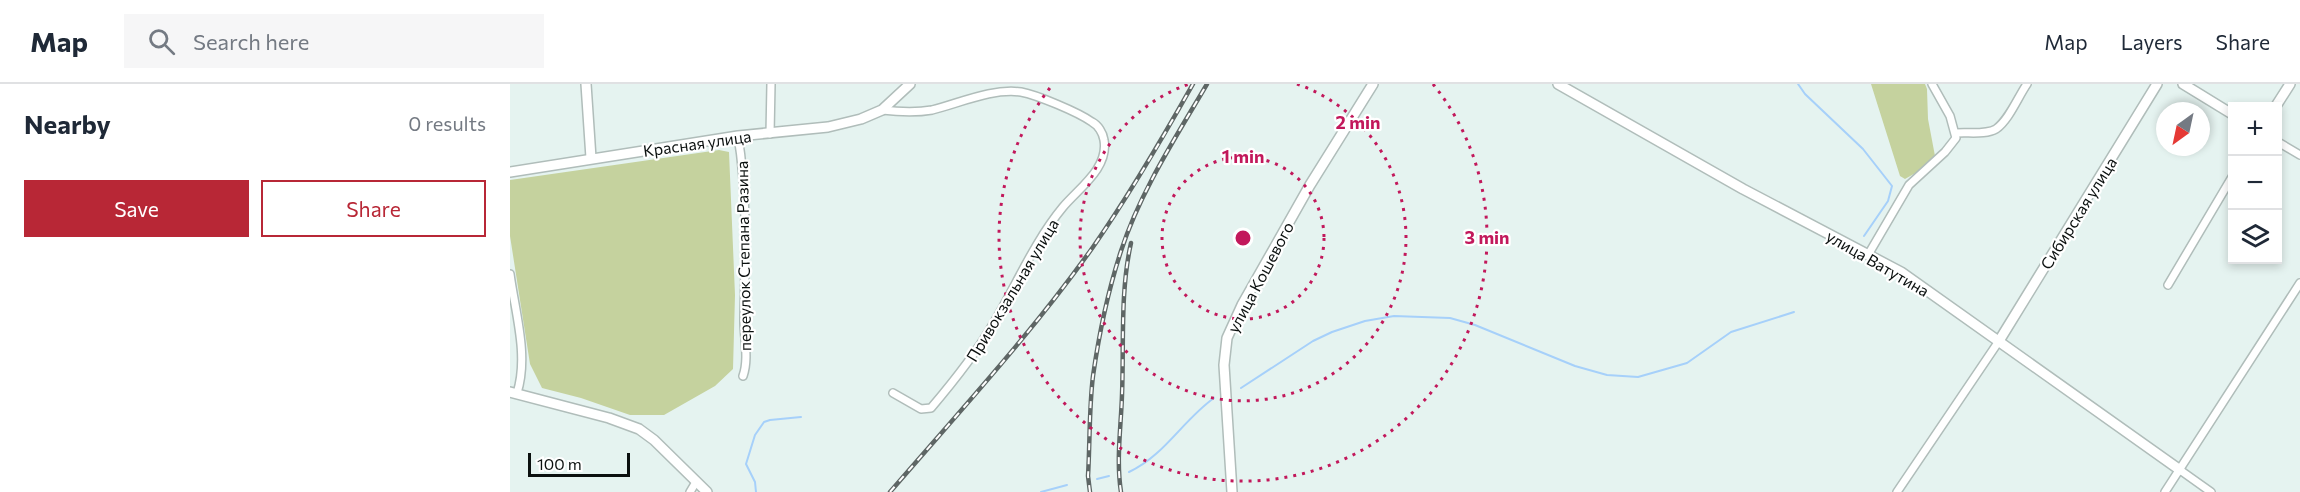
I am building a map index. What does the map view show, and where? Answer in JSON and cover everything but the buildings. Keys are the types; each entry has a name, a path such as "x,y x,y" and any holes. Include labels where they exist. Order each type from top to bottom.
{"street":[{"path":"586,84 591,158"},
{"path":"770,134 771,84"},
{"name":"Красная улица","path":"510,172 738,136 828,127 882,110 910,84"},
{"name":"улица Кошевого","path":"1232,492 1224,365 1227,338 1242,305 1310,185 1373,84"},
{"name":"улица Ватутина","path":"1558,84 1743,189 1909,278 2211,492"},
{"path":"1868,255 1909,185 1945,152 1956,138 1957,134 1950,116 1932,84"},
{"path":"1957,134 1987,132 1996,129 2026,84"},
{"name":"Сибирская улица","path":"1999,341 2157,84"},
{"path":"2183,84 2228,112"},
{"path":"2279,102 2290,84"},
{"name":"Красная улица","path":"882,110 907,113 930,110 968,99 1018,92 1049,101 1093,122 1103,134"},
{"name":"Привокзальная улица","path":"893,393 921,409 931,408 973,358 1042,238 1063,207 1096,170 1104,150 1103,134"},
{"name":"переулок Степана Разина","path":"738,136 744,169 746,360 743,376"},
{"path":"2282,145 2300,155"},
{"path":"2168,285 2228,184"},
{"path":"510,274 522,359 521,379 513,392 609,418 639,429 654,440 707,492"},
{"path":"2165,492 2300,283"},
{"path":"1897,492 1999,341"},
{"path":"690,492 696,482"}],"green space":[{"path":"1871,84 1925,84 1927,89 1928,119 1935,156 1919,171 1905,179 1900,176"},
{"path":"719,150 729,152 735,295 733,369 715,386 664,415 630,415 581,398 542,388 530,364 510,236 510,180"}],"waterway":[{"path":"1798,84 1805,94 1863,149 1892,186 1888,201 1864,236"},
{"path":"1241,388 1313,341 1332,332 1365,321 1394,316 1450,318 1475,325 1575,366 1607,375 1638,377 1687,363 1731,332 1794,312"},
{"path":"1129,472 1153,457 1214,398"},
{"path":"756,492 755,482 746,464 755,435 764,422 801,417"},
{"path":"1097,479 1109,476"},
{"path":"1041,492 1067,485"}],"railway":[{"path":"890,492 994,372 1070,279 1133,187 1193,84"},
{"path":"1090,492 1088,476 1093,376 1104,313 1116,266 1148,186 1207,84"},
{"path":"1121,492 1119,456 1124,299 1131,243"}]}
